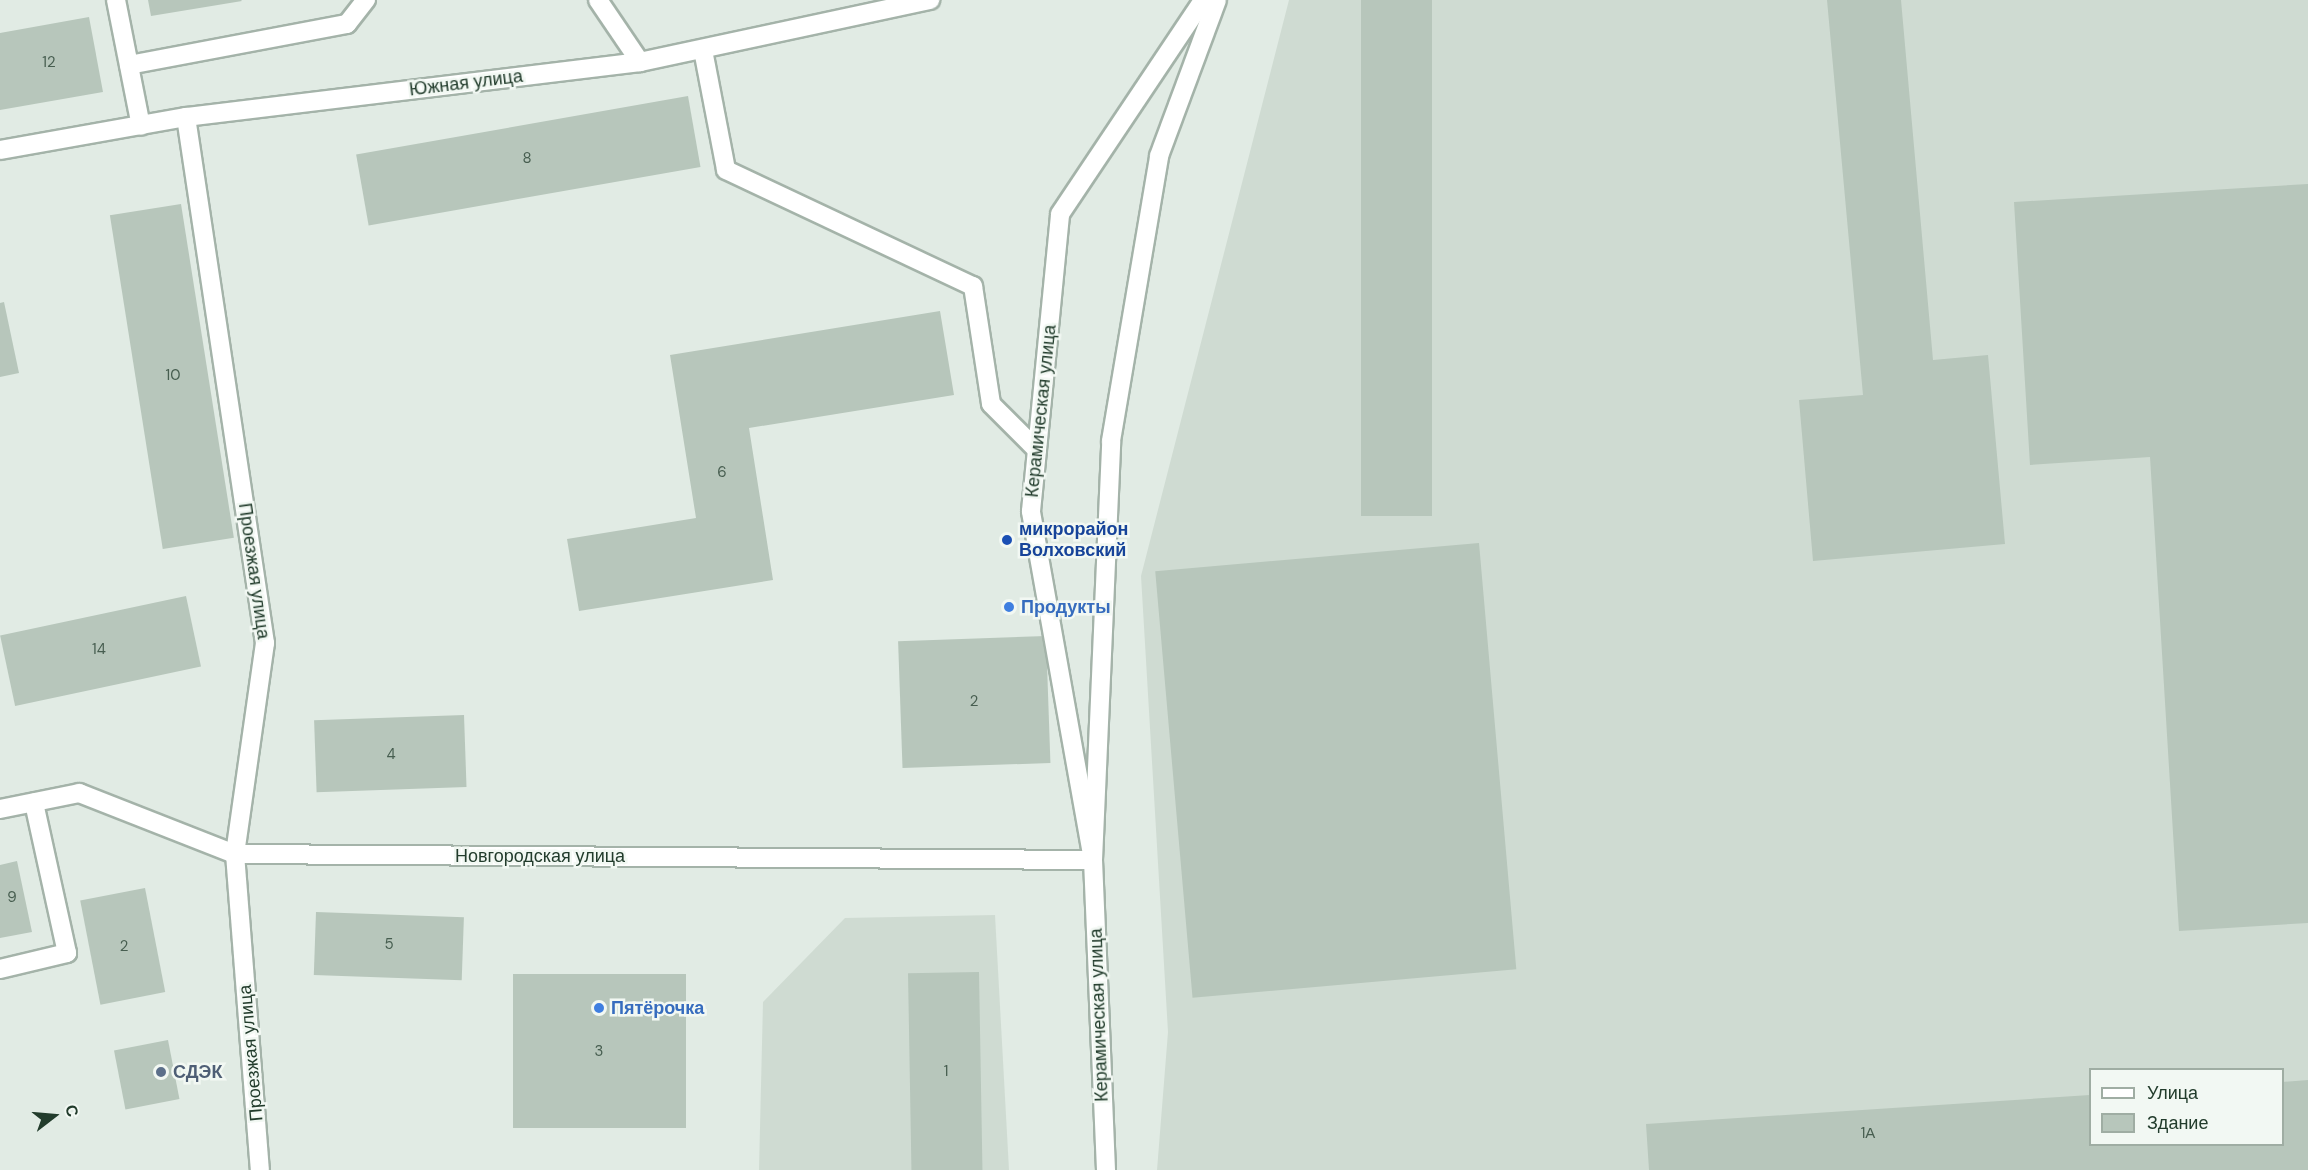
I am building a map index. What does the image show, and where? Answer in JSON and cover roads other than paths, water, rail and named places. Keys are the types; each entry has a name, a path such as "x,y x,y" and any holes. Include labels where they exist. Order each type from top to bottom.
{"street":[{"path":"116,0 141,126"},
{"path":"129,65 347,24 366,0"},
{"path":"598,0 640,62"},
{"name":"Южная улица","path":"0,150 186,117 640,62 930,0"},
{"name":"Керамическая улица","path":"1093,860 1031,511 1060,214 1203,0"},
{"name":"Керамическая улица","path":"1106,1170 1093,860 1111,441 1159,156 1217,0"},
{"path":"703,50 726,170 972,286 991,404 1037,450"},
{"name":"Проезжая улица","path":"186,117 265,643 235,854 260,1170"},
{"name":"Новгородская улица","path":"0,809 79,793 235,854 1093,860"},
{"path":"0,969 67,953 34,803"}],"place":[{"name":"микрорайон Волховский","path":"1007,540"},
{"name":"Продукты","path":"1009,607"},
{"name":"Пятёрочка","path":"599,1008"},
{"name":"СДЭК","path":"161,1072"}]}
